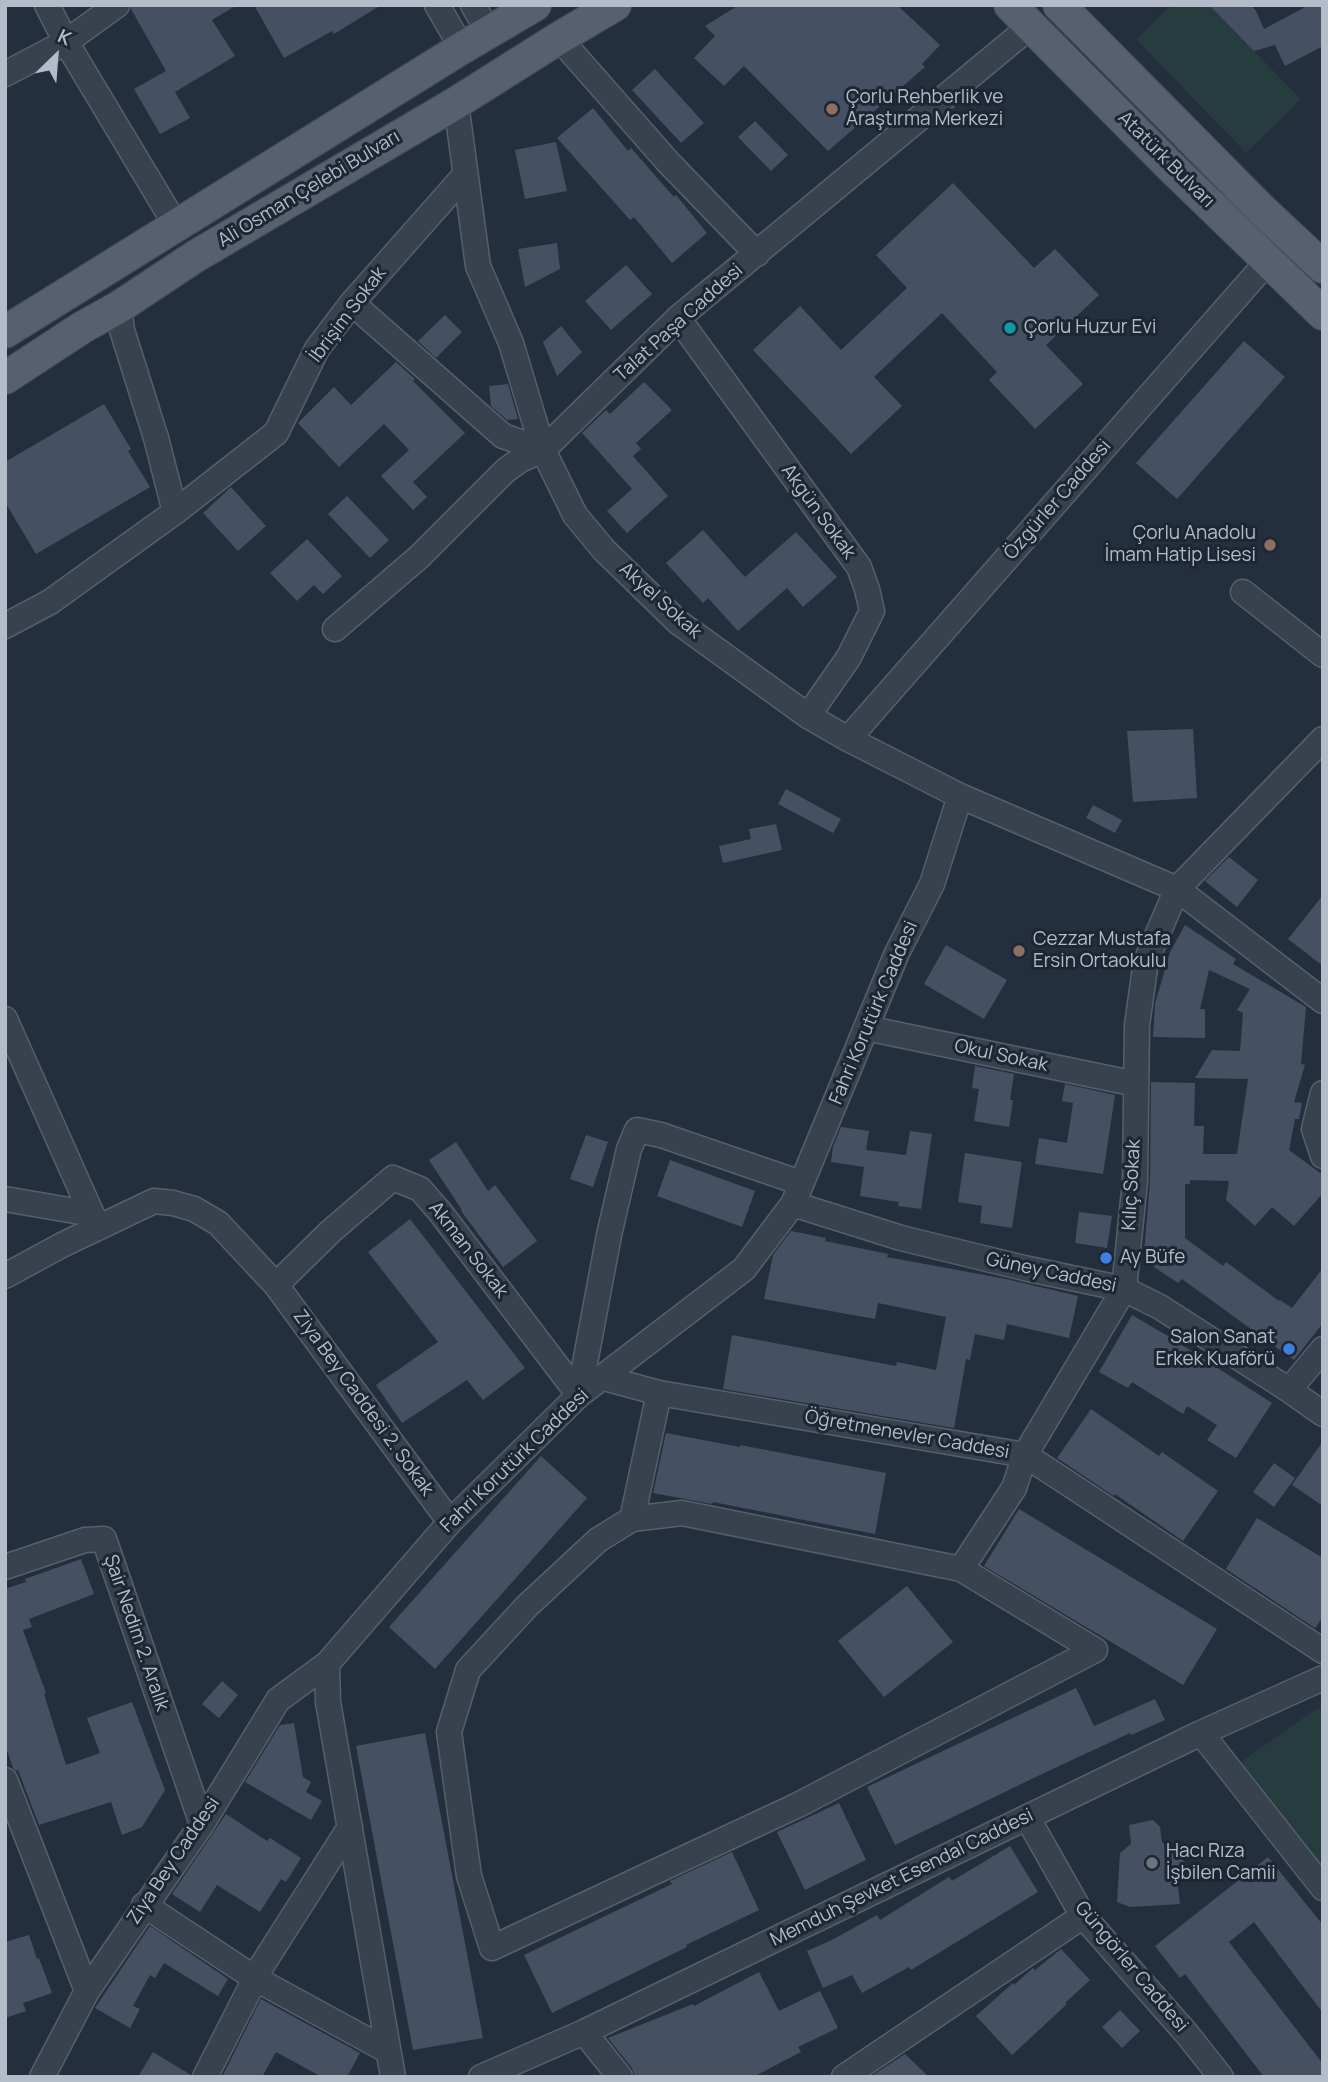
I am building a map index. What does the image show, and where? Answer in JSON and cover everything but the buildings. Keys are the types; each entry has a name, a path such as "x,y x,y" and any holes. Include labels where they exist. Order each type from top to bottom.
{"main road":[{"name":"Ali Osman Çelebi Bulvarı","path":"5,332 535,5"},
{"name":"Ali Osman Çelebi Bulvarı","path":"5,378 196,256 456,103 615,5"},
{"name":"Atatürk Bulvarı","path":"1059,5 1261,209 1323,267"},
{"name":"Atatürk Bulvarı","path":"1021,15 1323,314"}],"street":[{"path":"47,5 66,42 177,227"},
{"path":"5,74 66,42 117,5"},
{"path":"437,5 462,48"},
{"path":"473,5 489,33"},
{"name":"Talat Paşa Caddesi","path":"335,629 419,557 505,471 520,460 543,450 678,318 757,254 1021,15"},
{"path":"559,38 668,162 757,254"},
{"name":"Akyel Sokak","path":"456,103 478,266 511,343 543,450 575,515 604,550 678,622 808,716 960,796 1177,889 1323,1001"},
{"name":"İbrişim Sokak","path":"5,626 50,602 175,512 276,433 317,349 352,303 465,175"},
{"name":"Özgürler Caddesi","path":"848,739 1268,261"},
{"path":"352,303 503,436 543,450"},
{"path":"119,307 122,330 156,438 175,512"},
{"name":"Akgün Sokak","path":"678,318 859,568 867,589 872,611 849,657 808,716"},
{"path":"1242,592 1323,655"},
{"path":"1177,889 1323,739"},
{"name":"Fahri Korutürk Caddesi","path":"327,1664 450,1522 579,1395 744,1269 797,1194 897,953 932,884 960,796"},
{"name":"Kılıç Sokak","path":"961,1569 1014,1488 1025,1455 1124,1289 1135,1181 1137,1025 1146,961 1177,889"},
{"path":"5,1019 95,1221"},
{"name":"Okul Sokak","path":"866,1028 1136,1084"},
{"path":"1323,1093 1314,1129 1323,1156"},
{"name":"Güney Caddesi","path":"579,1395 609,1235 629,1150 637,1130 661,1135 913,1241 1124,1289 1160,1307 1323,1414"},
{"name":"Akman Sokak","path":"276,1285 331,1231 393,1178 420,1189 440,1212 579,1395"},
{"path":"5,1199 95,1221"},
{"path":"5,1276 95,1221 154,1201 194,1209 218,1223 276,1285"},
{"name":"Ziya Bey Caddesi 2. Sokak","path":"276,1285 450,1522"},
{"path":"1289,1390 1323,1349"},
{"name":"Öğretmenevler Caddesi","path":"604,1377 659,1393 1025,1455 1323,1651"},
{"path":"632,1519 659,1393"},
{"path":"682,1513 961,1569 1096,1650 798,1805 492,1948 469,1876 449,1732 468,1670 527,1606 597,1540 632,1519 682,1513"},
{"name":"Şair Nedim 2. Aralık","path":"5,1567 85,1539 104,1539 202,1824"},
{"path":"327,1664 328,1702 393,2077"},
{"name":"Ziya Bey Caddesi","path":"42,2077 87,1991 202,1824 278,1700 327,1664"},
{"name":"Memduh Şevket Esendal Caddesi","path":"481,2077 584,2032 1201,1733 1323,1678"},
{"path":"1201,1733 1323,1888"},
{"path":"5,1780 87,1991"},
{"name":"Güngörler Caddesi","path":"1027,1817 1083,1916 1187,2034 1220,2077"},
{"path":"205,2077 256,1979 350,1827"},
{"path":"144,1905 256,1979 388,2051"},
{"path":"844,2077 1083,1916"},
{"path":"584,2032 620,2077"}],"green space":[{"path":"1171,5 1209,5 1301,99 1246,153 1136,39"},
{"path":"1316,1709 1323,1710 1323,1869 1241,1762"}],"place":[{"name":"Çorlu Rehberlik ve Araştırma Merkezi","path":"832,109"},
{"name":"Çorlu Huzur Evi","path":"1010,328"},
{"name":"Çorlu Anadolu İmam Hatip Lisesi","path":"1270,545"},
{"name":"Cezzar Mustafa Ersin Ortaokulu","path":"1019,951"},
{"name":"Ay Büfe","path":"1106,1258"},
{"name":"Salon Sanat Erkek Kuaförü","path":"1289,1349"},
{"name":"Hacı Rıza İşbilen Camii","path":"1152,1863"}]}
